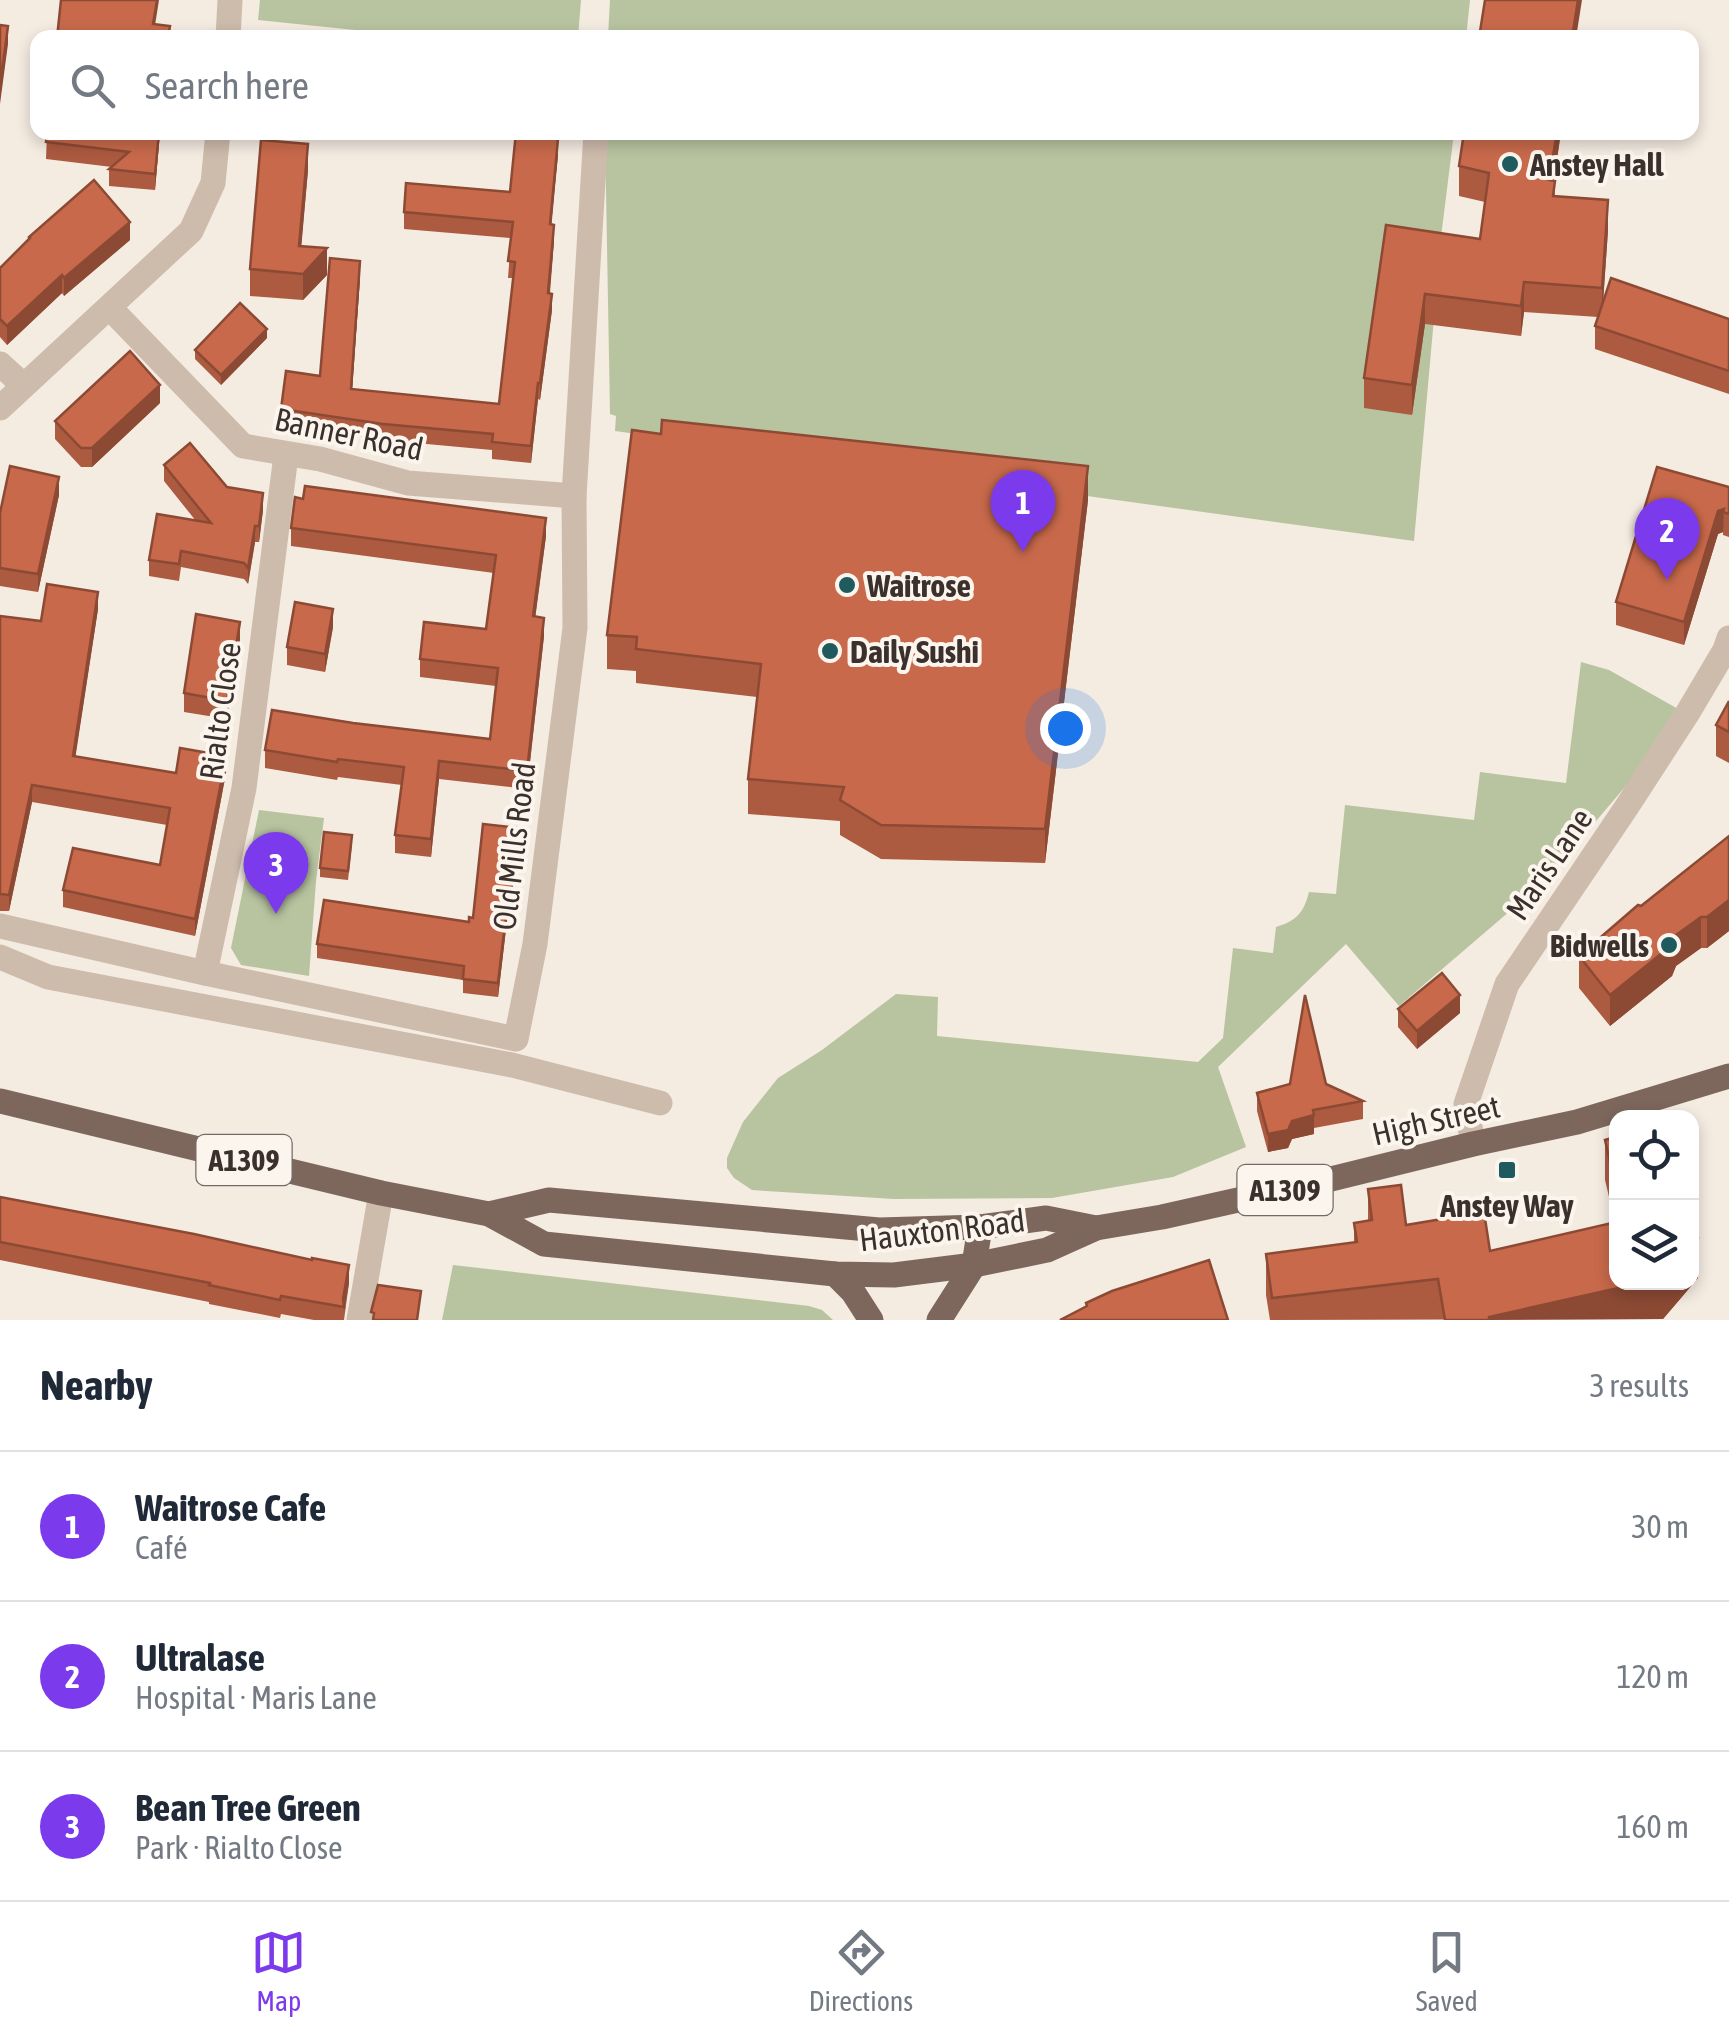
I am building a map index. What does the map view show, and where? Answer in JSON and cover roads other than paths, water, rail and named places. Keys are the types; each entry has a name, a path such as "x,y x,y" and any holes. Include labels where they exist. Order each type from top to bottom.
{"main road":[{"name":"High Street","path":"1096,1228 1577,1122 1729,1076"},
{"name":"Hauxton Road","path":"0,1102 381,1194 489,1214 544,1244 834,1274 894,1275 974,1266 1047,1250 1096,1228"},
{"name":"Hauxton Road","path":"489,1214 549,1200 879,1230 980,1227 1046,1218 1096,1228"},
{"path":"938,1320 974,1266 980,1227"},
{"path":"834,1274 853,1292 871,1320"}],"street":[{"path":"228,30 230,0"},
{"path":"0,408 191,231 212,183 217,140"},
{"name":"Old Mills Road","path":"0,926 516,1038 535,944 575,628 574,496 596,140"},
{"name":"Banner Road","path":"110,308 243,446 320,459 408,482 574,496"},
{"path":"0,364 23,385"},
{"name":"Rialto Close","path":"204,973 244,788 286,454"},
{"name":"Maris Lane","path":"1473,1144 1466,1104 1507,984 1687,714 1729,638"},
{"path":"0,957 48,978 512,1065 660,1103"},
{"path":"359,1320 381,1194"}],"place":[{"name":"Anstey Hall","path":"1510,164"},
{"name":"Waitrose Cafe","path":"1023,552"},
{"name":"Ultralase","path":"1667,580"},
{"name":"Waitrose","path":"847,585"},
{"name":"Daily Sushi","path":"830,651"},
{"name":"Bean Tree Green","path":"276,914"},
{"name":"Bidwells","path":"1669,945"},
{"name":"Anstey Way","path":"1507,1170"}]}
